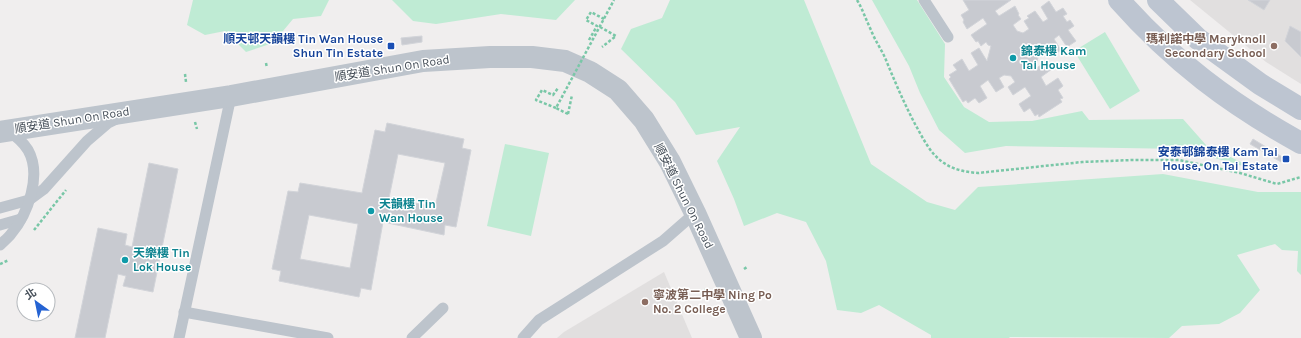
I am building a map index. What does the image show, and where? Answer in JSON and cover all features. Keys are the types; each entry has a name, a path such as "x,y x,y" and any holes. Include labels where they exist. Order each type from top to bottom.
{"main road":[{"path":"1118,0 1160,44 1214,89 1243,110 1301,143"},
{"path":"1158,0 1198,39 1260,84 1301,108"}],"street":[{"name":"順安道 Shun On Road","path":"4,131 231,96 424,61 504,57 532,57 565,61 590,72 618,90 644,120 670,162 695,213 751,338"}],"lane":[{"path":"924,0 948,37"},
{"path":"179,338 231,96"},
{"path":"0,208 29,200 44,189 87,141 108,123 128,111"},
{"path":"0,245 11,234 20,219 29,200 34,182 33,164 29,151 17,137 4,131"},
{"path":"523,338 540,320 663,241 695,213"},
{"path":"0,225 20,219"},
{"path":"412,338 443,308"},
{"path":"184,312 328,338"}],"path":[{"path":"589,40 604,19 614,0"},
{"path":"857,0 923,140 944,164 954,168 965,172 978,173 1082,162 1179,160 1205,167 1240,173 1277,184 1301,177"},
{"path":"602,47 616,36 586,20 591,12 604,19"},
{"path":"556,108 598,26"},
{"path":"185,74 186,82"},
{"path":"558,88 553,95 542,90 536,100 568,114 572,94"},
{"path":"195,120 196,129"},
{"path":"32,233 70,186"},
{"path":"0,264 9,260 13,255"},
{"path":"700,292 705,290"}],"shaded area":[{"name":"瑪利諾中學 Maryknoll Secondary School","path":"1190,0 1301,0 1301,84 1266,62"},
{"name":"寧波第二中學 Ning Po No. 2 College","path":"664,272 692,338 557,338 564,332"}],"green space":[{"path":"193,0 329,0 321,16 293,19 273,43 246,52 225,31 205,35 187,25"},
{"path":"392,0 575,0 556,20 501,14 436,24 413,21"},
{"path":"670,0 804,0 871,164 927,202 955,210 978,187 1163,174 1258,192 1301,192 1301,275 1297,271 1298,251 1282,250 1275,244 1237,255 1260,290 1240,313 1219,324 1182,326 1169,338 931,338 931,335 879,305 861,313 837,310 826,261 806,222 777,213 744,226 717,161 740,127 696,135 675,102 621,49 631,29 662,18"},
{"path":"872,0 917,0 945,44 944,77 964,107 989,122 1032,121 1082,111 1089,120 1183,119 1206,145 1257,170 1183,149 1006,146 965,153 939,130 920,93 909,66"},
{"path":"1105,32 1140,91 1110,109 1074,51"},
{"path":"505,144 549,153 531,236 487,226"}],"building":[{"name":"錦泰樓 Kam Tai House","path":"963,0 1011,0 995,11 999,16 1015,6 1021,19 1013,25 1017,31 1023,33 1029,29 1024,21 1029,18 1027,16 1035,11 1043,22 1048,19 1041,7 1049,1 1056,12 1063,8 1067,14 1063,16 1067,22 1070,20 1074,26 1068,30 1076,41 1067,47 1059,35 1054,39 1061,50 1048,57 1045,53 1042,55 1039,54 1035,69 1047,61 1052,69 1041,77 1046,86 1058,78 1063,86 1058,90 1063,98 1060,99 1062,102 1039,117 1038,114 1035,116 1030,108 1024,112 1019,104 1031,96 1025,87 1013,95 1008,87 1015,82 1011,76 1004,75 999,78 1004,87 996,92 988,80 980,86 987,98 979,103 975,98 968,103 966,100 963,102 949,79 951,77 949,75 957,70 953,65 962,59 969,71 978,65 971,53 979,48 987,61 991,46 986,42 981,46 971,35 987,24 983,18 967,29 961,15 969,10"},
{"path":"1248,0 1270,0 1264,10"},
{"path":"1290,26 1301,32 1301,57 1285,41"},
{"path":"422,36 422,42 402,45 401,38"},
{"name":"天韻樓 Tin Wan House","path":"387,123 464,139 462,148 471,150 456,227 445,225 444,235 383,222 371,290 361,288 359,297 279,281 281,271 272,269 288,191 298,192 300,183 362,193 375,130 385,132","holes":["398,154 445,163 435,207 389,198","309,215 358,224 350,268 300,259"]},
{"path":"1253,139 1284,158 1281,162 1250,144"},
{"name":"天樂樓 Tin Lok House","path":"149,163 178,169 153,292 123,286 126,276 118,274 105,338 75,338 98,228 127,234 125,245 132,247"}],"place":[{"name":"順天邨天韻樓 Tin Wan House Shun Tin Estate","path":"391,46"},
{"name":"瑪利諾中學 Maryknoll Secondary School","path":"1274,46"},
{"name":"錦泰樓 Kam Tai House","path":"1013,58"},
{"name":"安泰邨錦泰樓 Kam Tai House, On Tai Estate","path":"1286,159"},
{"name":"天韻樓 Tin Wan House","path":"371,211"},
{"name":"天樂樓 Tin Lok House","path":"125,260"},
{"name":"寧波第二中學 Ning Po No. 2 College","path":"645,302"}]}
